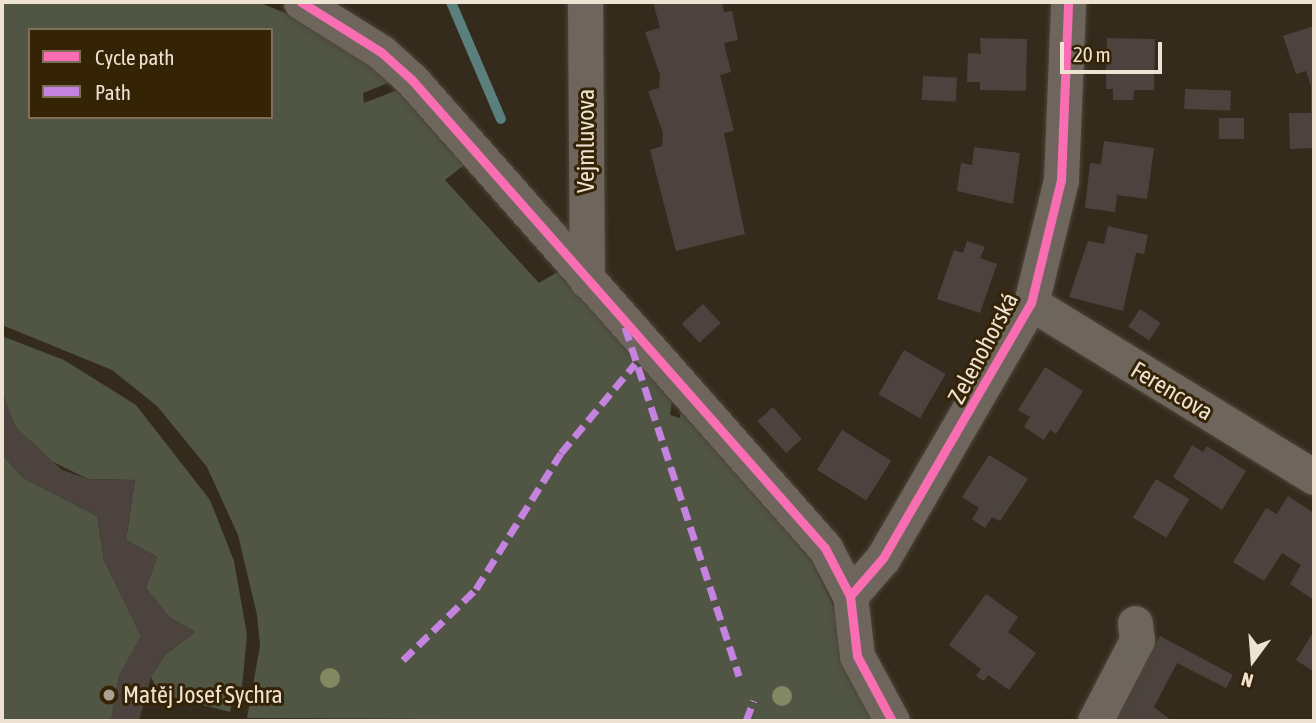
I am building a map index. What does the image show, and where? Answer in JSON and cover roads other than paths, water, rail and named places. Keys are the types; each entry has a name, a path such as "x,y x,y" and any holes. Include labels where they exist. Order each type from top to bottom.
{"street":[{"path":"301,2 382,51 412,80 825,548 850,596 857,656 892,721"},
{"name":"Vejmluvova","path":"585,2 587,281"},
{"name":"Zelenohorská","path":"850,596 883,558 1031,303 1061,180 1068,2"},
{"name":"Ferencova","path":"1031,303 1314,477"},
{"path":"1095,721 1131,654 1135,623"}],"waterway":[{"path":"451,2 501,119"}],"place":[{"name":"Matěj Josef Sychra","path":"109,695"}]}
